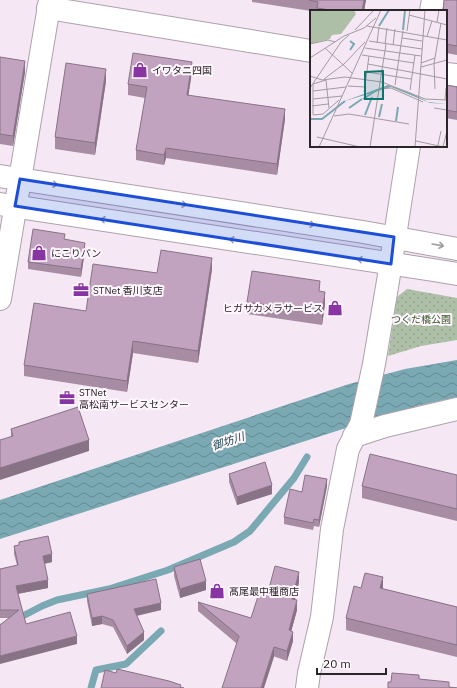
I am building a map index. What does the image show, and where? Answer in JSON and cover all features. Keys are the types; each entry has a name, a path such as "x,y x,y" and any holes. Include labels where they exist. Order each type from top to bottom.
{"street":[{"path":"431,10 433,0"},
{"path":"0,299 10,177 49,4 310,51"},
{"path":"447,74 457,76"},
{"path":"307,688 322,617 332,530 348,449 357,430 372,372 409,147"},
{"path":"10,177 457,249"},
{"path":"8,205 457,274"},
{"path":"357,430 385,426 457,409"}],"highlighted area":[{"path":"20,179 394,237 391,264 15,206"}],"green space":[{"name":"つくだ橋公園","path":"407,289 457,298 457,340 421,346 388,356 397,297"}],"water":[{"name":"御坊川","path":"457,360 457,397 417,406 346,428 0,539 0,500 349,384 405,369"}],"building":[{"path":"309,0 364,0 362,10 330,10 317,8 318,2"},
{"path":"444,0 457,0 457,46 447,44 447,10 443,10"},
{"path":"133,53 192,62 187,95 285,109 277,164 166,148 164,155 136,150 147,87 128,84"},
{"path":"0,57 25,61 13,136 0,134"},
{"path":"66,63 106,69 95,143 55,137"},
{"path":"447,85 457,87 457,112 447,110"},
{"path":"33,229 65,234 64,239 85,243 81,269 28,262"},
{"path":"161,250 212,258 198,351 133,341 127,381 24,365 34,303 86,311 93,264 157,273"},
{"path":"252,271 320,281 319,291 325,292 322,313 247,302"},
{"path":"78,407 89,440 0,468 0,440 13,436 11,429"},
{"path":"370,454 457,475 457,509 362,486"},
{"path":"265,462 272,485 237,497 229,474"},
{"path":"305,475 327,479 319,520 314,519 313,523 284,517 290,489 302,492"},
{"path":"48,536 52,554 43,556 48,580 16,586 26,624 70,612 77,636 0,656 0,625 19,610 0,610 0,569 18,565 14,546 19,545 19,542"},
{"path":"200,559 206,581 180,589 174,567"},
{"path":"275,566 299,572 292,599 297,600 289,630 293,632 287,651 274,647 261,688 222,688 239,636 198,602 251,618 260,590 268,592"},
{"path":"365,573 383,577 380,588 457,607 457,645 346,618 354,586 361,588"},
{"path":"156,579 161,603 134,609 144,632 127,646 113,620 102,616 92,618 87,594"},
{"path":"117,669 169,681 181,685 180,687 184,688 101,688 105,670 116,673"},
{"path":"392,673 419,675 419,679 449,682 449,687 457,688 388,688 388,682 391,682"}],"waterway":[{"path":"0,628 42,606 57,600 109,589 168,570 234,542 250,531 294,478 307,457"},
{"path":"91,688 96,670 126,664 161,631"}],"place":[{"name":"イワタニ四国","path":"140,70"},
{"name":"にこりパン","path":"39,253"},
{"name":"STNet 香川支店","path":"81,290"},
{"name":"ヒガサカメラサービス","path":"335,308"},
{"name":"STNet 高松南サービスセンター","path":"67,398"},
{"name":"髙尾最中種商店","path":"217,591"}]}
